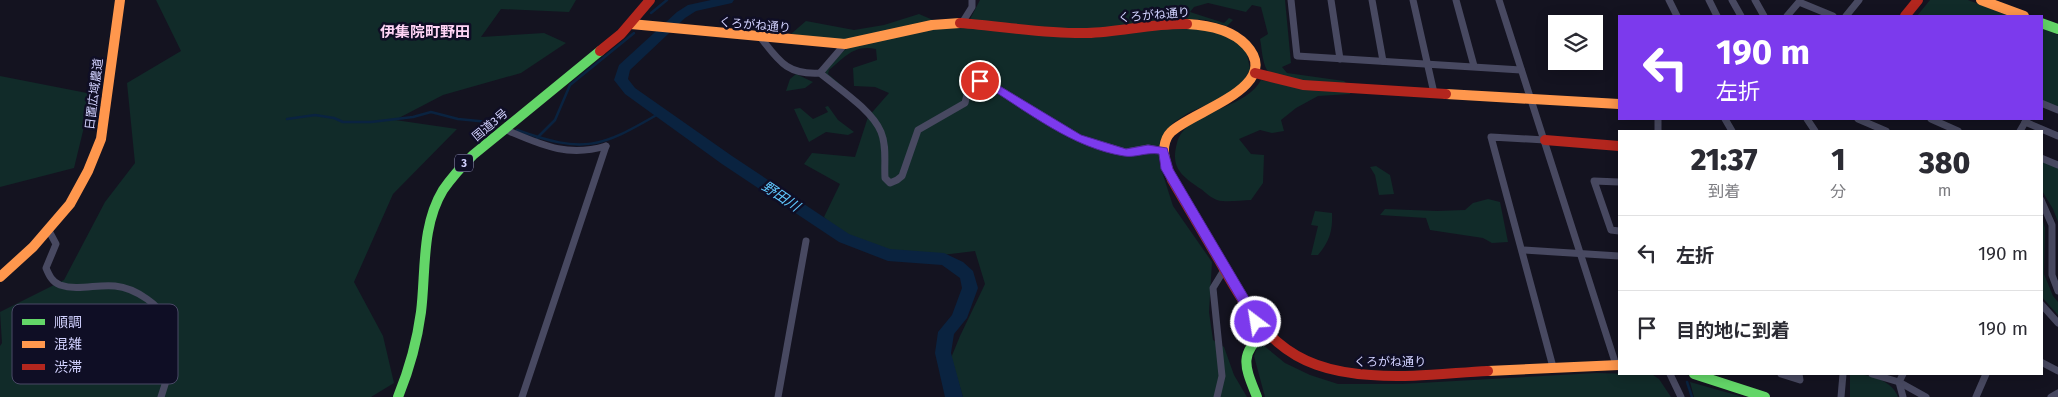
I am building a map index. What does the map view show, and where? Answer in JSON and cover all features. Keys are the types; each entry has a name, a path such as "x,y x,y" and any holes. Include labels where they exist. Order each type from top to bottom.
{"main road":[{"name":"日置広域農道","path":"0,277 33,247 70,204 88,171 101,139 120,0"},
{"name":"国道3号","path":"398,397 411,367 417,339 428,235 436,202 441,191 461,166 589,61 631,24 650,0"},
{"path":"1906,15 1918,0"},
{"path":"1981,0 2021,15"},
{"name":"くろがね通り","path":"631,24 761,38 845,44 864,42 932,25 962,23 1086,33 1188,22 1233,35 1248,46 1255,58 1255,74"},
{"path":"2043,24 2058,29"},
{"path":"1164,151 1165,141 1177,126 1244,90 1255,74 1303,85 1618,104"},
{"path":"1545,140 1618,146"},
{"name":"くろがね通り","path":"1164,151 1167,169 1224,270 1256,322 1284,349 1312,364 1341,373 1380,376 1617,365"},
{"path":"1258,397 1246,361 1246,353 1253,339 1266,333"},
{"path":"1697,375 1765,397"}],"street":[{"path":"962,23 972,7 972,0"},
{"path":"1291,0 1297,56 1521,70"},
{"path":"1331,0 1340,59"},
{"path":"1372,0 1384,61"},
{"path":"1413,0 1434,92"},
{"path":"1456,0 1474,66"},
{"path":"1499,0 1617,365"},
{"path":"1669,0 1676,15"},
{"path":"1709,0 1716,15"},
{"path":"1732,0 1740,15"},
{"path":"1755,0 1763,15"},
{"path":"1847,15 1858,0"},
{"path":"1789,15 1799,2 1831,15"},
{"path":"761,38 775,58 782,64 805,73 820,72 845,44"},
{"path":"820,72 862,110 880,130 884,145 884,178 890,183 895,182 902,176 918,130 930,121 945,116 965,102 969,86 980,81 990,84 1078,138 1126,152 1148,148 1164,151"},
{"path":"2043,104 2058,110"},
{"path":"1860,120 1882,130"},
{"path":"1933,120 1956,130"},
{"path":"2026,120 2058,136"},
{"path":"504,129 561,152 592,152 606,146 522,397"},
{"path":"1545,140 1491,137 1523,250 1553,368"},
{"path":"2043,159 2058,165"},
{"path":"1618,182 1594,181 1611,230 1618,231"},
{"path":"2043,205 2052,225 2051,272 2058,291"},
{"path":"48,228 56,244 46,268 50,278 59,285 73,287 121,287 143,296 153,304"},
{"path":"778,397 806,240"},
{"path":"1523,250 1618,256"},
{"path":"1217,397 1222,376 1214,288 1224,270"},
{"path":"2043,306 2058,323"},
{"path":"2043,363 2058,371"},
{"path":"1670,375 1681,397"},
{"path":"1785,375 1800,380 1800,375"},
{"path":"1841,397 1843,375"},
{"path":"1875,375 1899,382 1926,397"},
{"path":"1902,375 1899,382 1903,397"},
{"path":"1976,397 1986,375"},
{"path":"161,397 165,384"},
{"path":"2051,397 2058,393"}],"green space":[{"path":"156,0 576,0 569,12 501,9 481,37 544,33 566,43 521,73 443,95 395,120 457,129 393,194 354,282 383,336 394,383 371,397 0,397 0,346 2,343 0,312 12,306 12,384 178,384 178,304 16,304 64,280 105,202 135,163 127,83 181,51"},
{"path":"980,0 1285,0 1291,63 1282,67 1287,73 1344,81 1346,83 1330,84 1292,79 1267,70 1260,39 1268,34 1261,7 1252,5 1246,12 1208,3 1194,7 1190,12 1224,23 1229,18 1233,20 1227,26 1206,20 1193,19 1194,26 1227,35 1239,43 1247,54 1250,69 1241,86 1222,98 1188,113 1173,123 1160,141 1159,162 1173,206 1212,262 1209,312 1213,340 1224,347 1234,375 1247,397 963,397 951,358 985,284 975,251 904,258 881,256 859,246 824,217 840,184 804,164 812,153 855,157 868,117 889,93 875,87 854,86 853,68 877,60 876,49 862,48 856,50 845,56 829,70 828,74 847,90 826,76 825,69 849,46 920,31 967,25"},
{"path":"1930,0 1968,0 2007,15 1918,15"},
{"path":"919,14 933,20 855,38 838,40 791,34 806,21 854,30 884,25"},
{"path":"2043,29 2058,35 2058,107 2043,101"},
{"path":"796,74 813,82 805,88 786,91 790,79"},
{"path":"0,76 92,94 74,168 0,187"},
{"path":"1261,80 1305,89 1351,92 1350,94 1318,96 1296,108 1281,120 1284,131 1272,133 1260,130 1239,139 1251,154 1264,155 1263,183 1251,200 1217,200 1188,180 1179,170 1175,159 1177,143 1182,132 1192,124 1242,98 1253,90"},
{"path":"828,106 838,120 854,132 848,135 826,132 809,142 794,109 800,108 813,119 828,112 825,107"},
{"path":"2043,161 2058,167 2058,222 2043,192"},
{"path":"1376,166 1390,175 1394,194 1379,195 1375,175 1370,167"},
{"path":"1488,199 1500,202 1508,242 1492,243 1483,238 1430,230 1426,218 1380,215 1385,209 1465,210 1473,203"},
{"path":"1315,211 1332,213 1332,225 1328,241 1322,250 1318,255 1311,255 1318,226 1311,225"},
{"path":"2043,220 2045,228 2044,274 2053,296 2058,302 2058,315 2043,298"},
{"path":"1258,345 1263,345 1285,363 1310,375 1338,384 1402,384 1596,373 1653,375 1659,379 1671,397 1265,397 1254,356"},
{"path":"1850,375 1865,375 1879,379 1891,386 1898,397 1850,397"},
{"path":"1690,382 1743,397 1694,397"}],"waterway":[{"path":"651,13 667,0"},
{"name":"野田川","path":"728,0 692,8 681,15 624,68 621,80 630,91 727,160 844,238 888,255 944,259 957,266 967,275 970,288 959,318 946,332 943,353 954,397"},
{"path":"538,137 555,120 570,85 634,33"},
{"path":"287,119 315,115 334,118 343,122 371,122 413,117 431,112 458,119 499,123"},
{"path":"538,137 559,142 591,144 622,134 660,113"},
{"path":"517,130 538,137"},
{"path":"1687,382 1692,397"}],"traffic: fast":[{"path":"2043,24 2058,29"},
{"path":"398,397 409,366 417,334 421,312 429,227 442,191 455,173 473,155 600,51"},
{"path":"1257,397 1246,362 1250,347 1265,333"},
{"path":"1697,375 1765,397"}],"traffic: slow":[{"path":"0,277 33,247 70,204 88,171 101,139 120,0"},
{"path":"1981,0 2021,15"},
{"path":"631,24 845,44 932,25 960,23"},
{"path":"1166,164 1164,147 1166,139 1171,132 1181,124 1230,98 1244,87 1254,75 1256,63 1249,48 1229,32 1204,25 1187,24"},
{"path":"1446,94 1618,104"},
{"path":"1488,371 1618,365"}],"traffic: jam":[{"path":"600,51 621,34 650,0"},
{"path":"1906,15 1918,0"},
{"path":"960,23 1071,33 1099,32 1162,24 1187,24"},
{"path":"1255,73 1303,85 1446,94"},
{"path":"1545,140 1618,146"},
{"path":"1166,164 1172,180 1244,304 1264,331 1287,351 1313,364 1340,372 1370,375 1430,375 1488,371"}],"district":[{"name":"伊集院町野田","path":"425,32"}],"route":[{"path":"980,81 990,84 1078,138 1088,142 1126,152 1148,148 1164,151 1167,169 1224,270 1256,322"}]}
